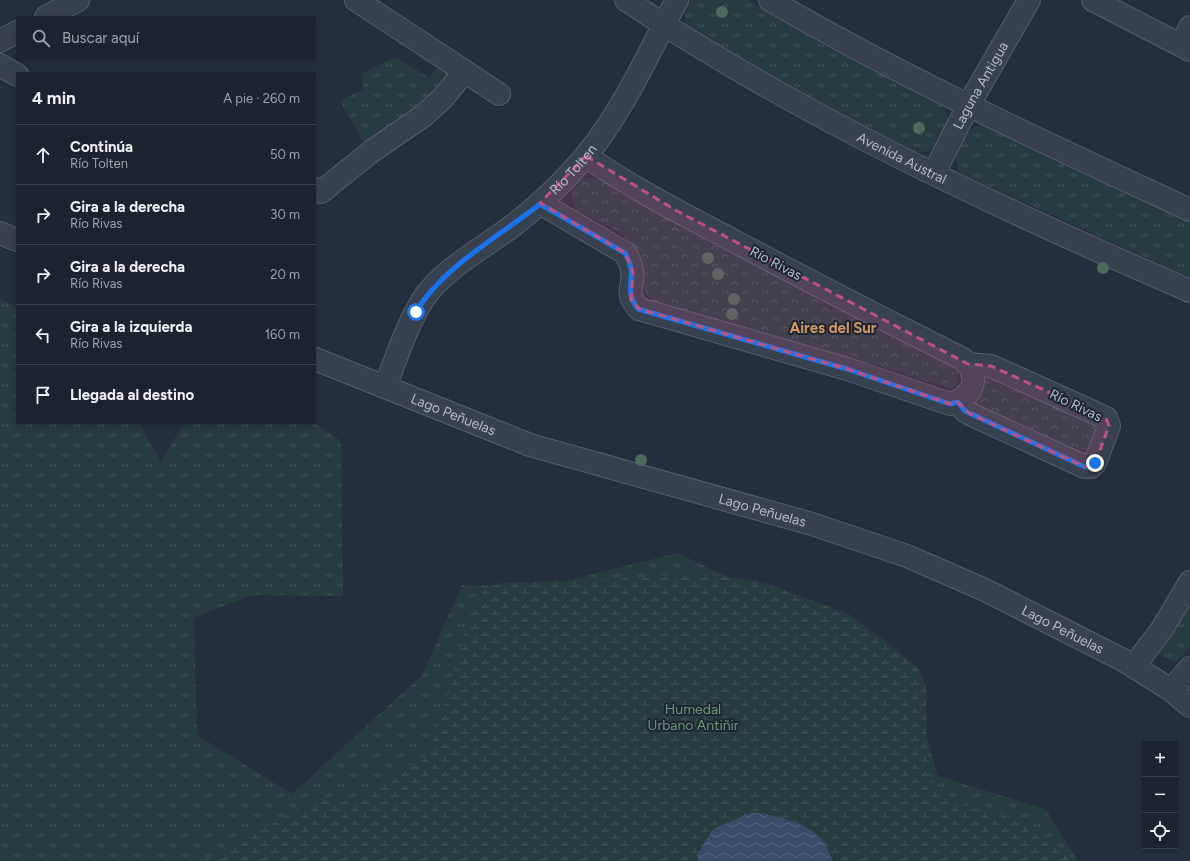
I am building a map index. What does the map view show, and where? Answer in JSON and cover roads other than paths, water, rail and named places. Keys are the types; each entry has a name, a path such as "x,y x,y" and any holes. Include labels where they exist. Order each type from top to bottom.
{"street":[{"path":"48,16 78,0"},
{"path":"356,0 499,94"},
{"name":"Avenida Austral","path":"626,0 663,25 795,102 934,173 1121,261 1190,291"},
{"name":"Río Tolten","path":"385,387 416,312 432,288 446,275 540,204 586,156 625,97 677,0"},
{"path":"770,0 833,37 968,106 1190,210"},
{"name":"Laguna Antigua","path":"934,173 968,106 1029,0"},
{"path":"1093,0 1187,41"},
{"path":"0,41 16,33"},
{"path":"0,65 16,74"},
{"path":"316,190 321,192 372,151 423,116 444,98 464,72"},
{"name":"Río Rivas","path":"586,156 628,183 677,211 865,310 963,359 968,364 991,366 1106,418 1109,426 1095,463 1091,467 1085,467 965,411 958,402"},
{"path":"540,204 625,253 630,261 633,272 630,288 631,300 638,309 847,369 950,404 958,402 968,393 974,380 968,364"},
{"path":"0,233 16,240"},
{"name":"Lago Peñuelas","path":"316,359 530,444 812,524 907,556 985,590 1134,666 1171,690 1190,706"},
{"path":"1134,666 1162,629 1190,582"},
{"path":"1171,690 1190,668"}],"water":[{"path":"752,812 790,820 809,829 823,841 833,861 698,861 697,855 713,829"}],"district":[{"name":"Aires del Sur","path":"833,328"}],"park label":[{"name":"Humedal Urbano Antiñir","path":"693,718"}]}
